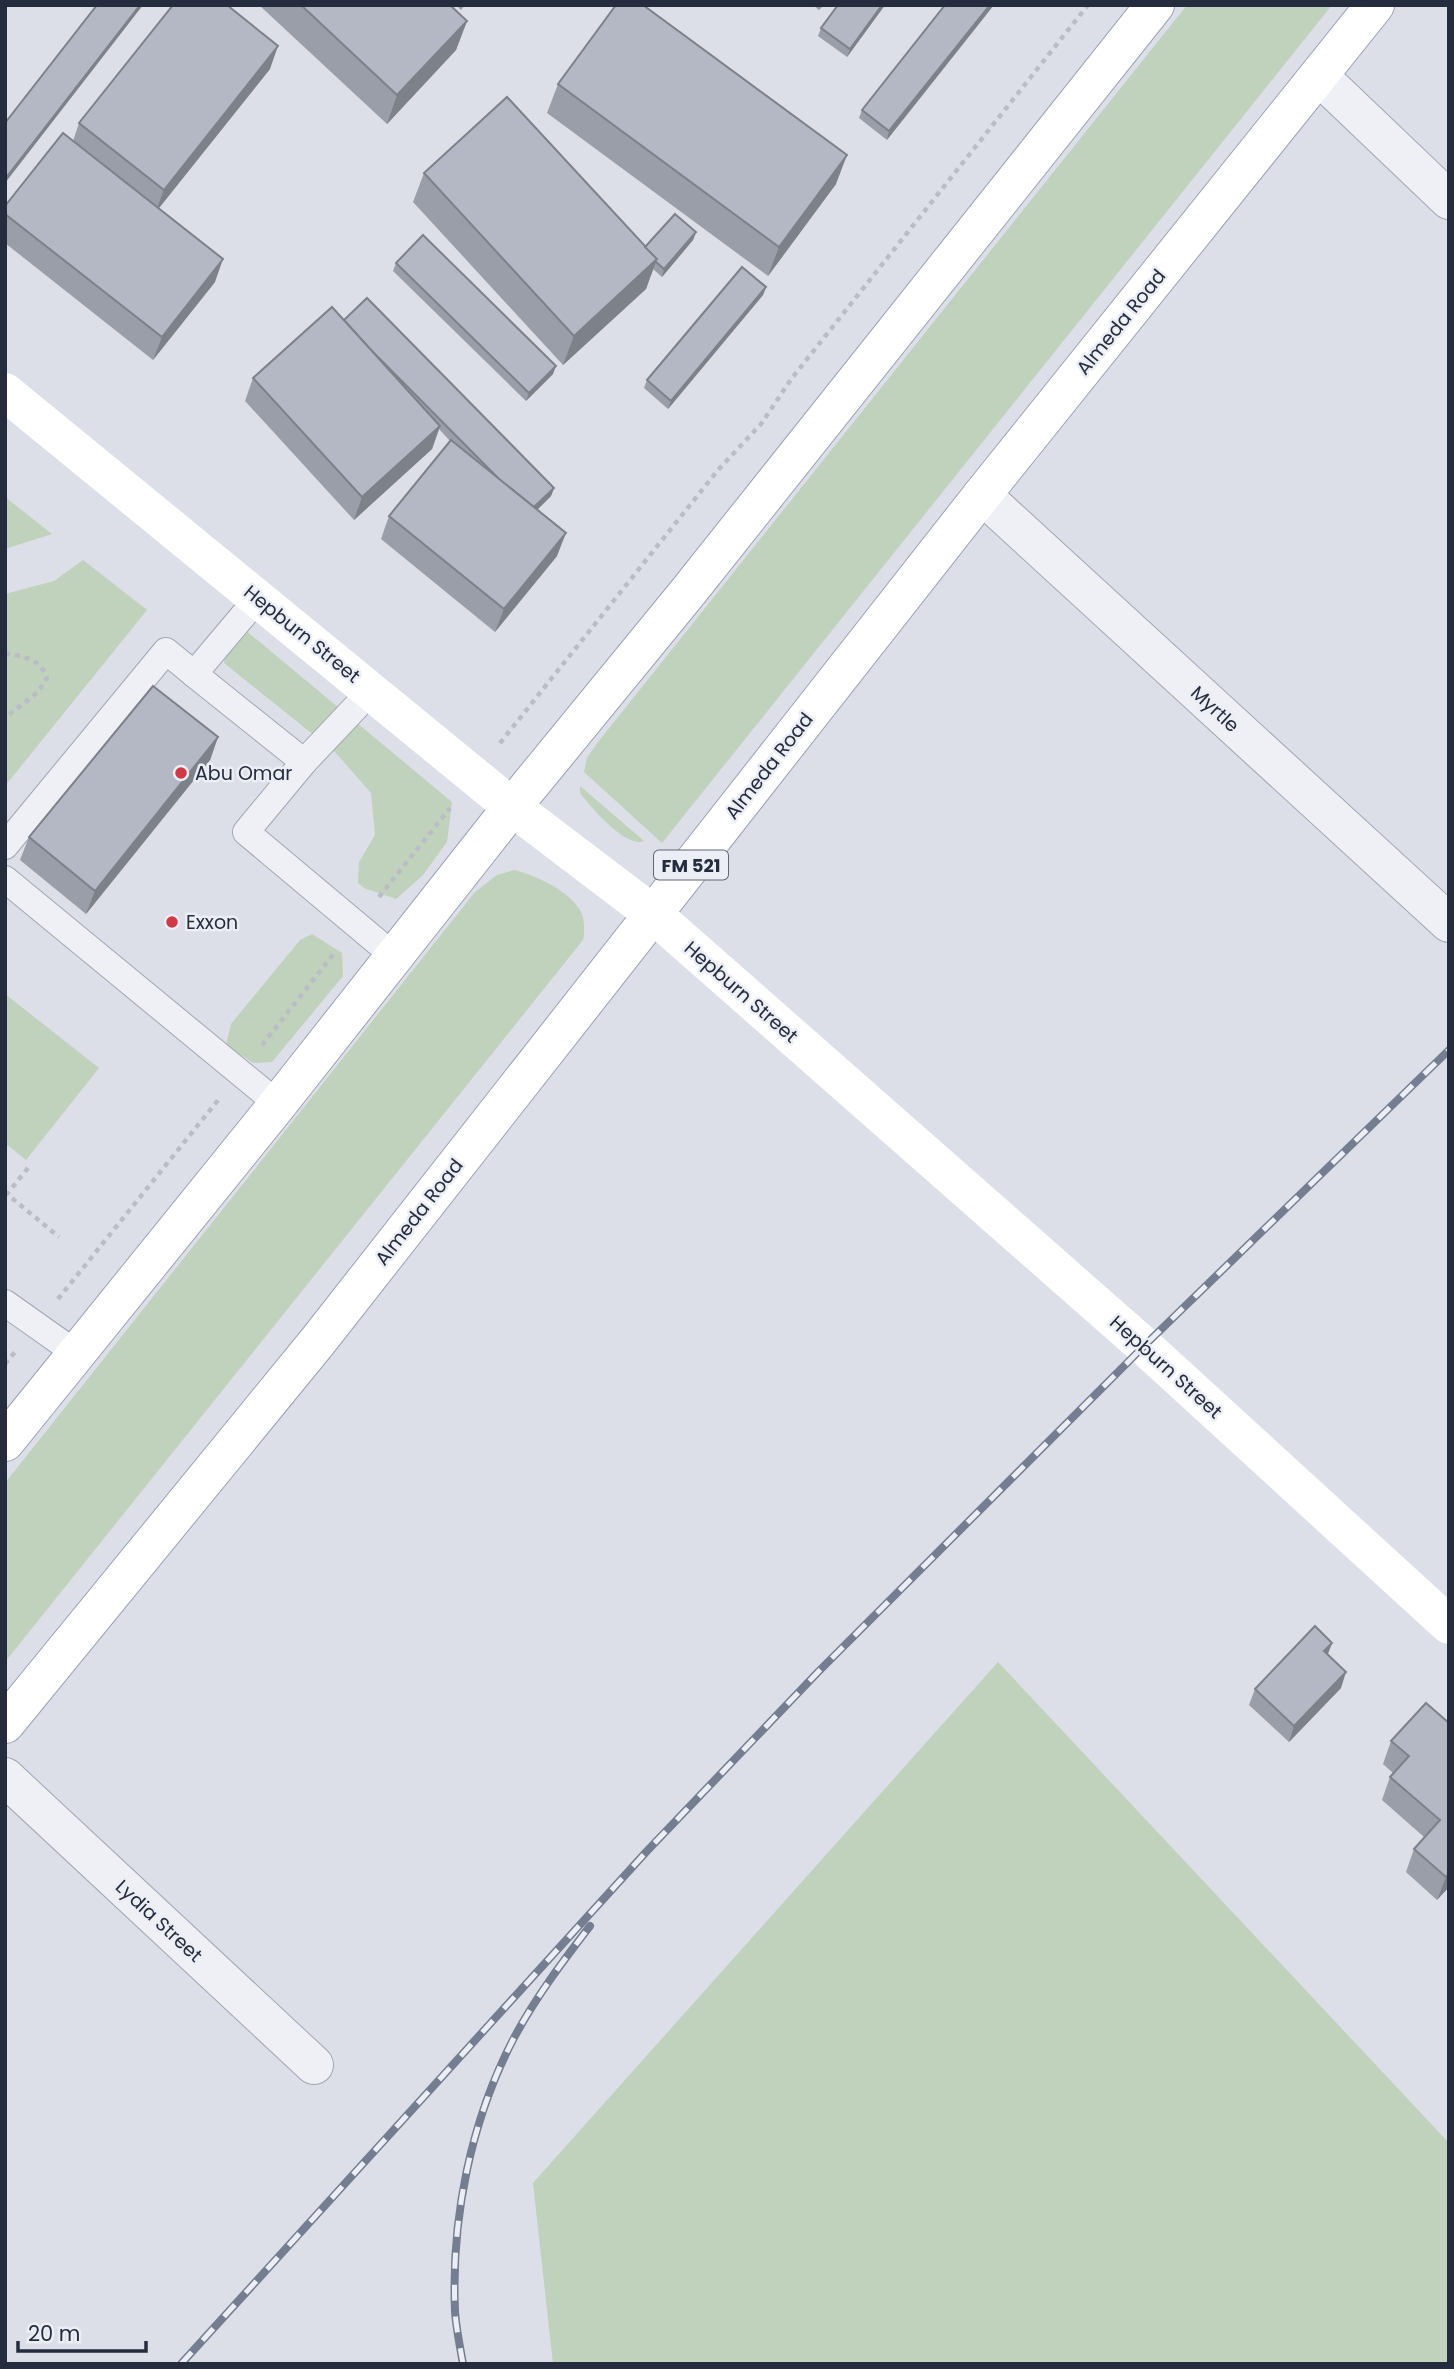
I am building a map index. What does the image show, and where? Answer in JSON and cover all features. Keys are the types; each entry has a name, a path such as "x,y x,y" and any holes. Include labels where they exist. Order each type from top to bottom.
{"main road":[{"path":"5,1442 278,1104 512,807 688,592 1155,5"},
{"name":"Almeda Road","path":"5,1724 318,1341 982,495 1376,5"},
{"name":"Hepburn Street","path":"5,392 512,807 653,914 1144,1346 1449,1625"}],"street":[{"path":"1319,76 1449,200"},
{"name":"Myrtle","path":"982,495 1449,923"},
{"name":"Lydia Street","path":"5,1777 314,2065"}],"lane":[{"path":"194,674 258,598"},
{"path":"5,846 166,651 304,762"},
{"path":"371,691 304,762 246,832 394,956"},
{"path":"5,879 278,1104"},
{"path":"5,1303 77,1354"}],"path":[{"path":"505,738 718,470 761,424 792,379 1088,5"},
{"path":"5,653 32,659 43,666 47,678 38,692 5,718"},
{"path":"28,1168 7,1194 59,1237"}],"green space":[{"path":"1187,5 1332,5 662,843 584,772 587,758"},
{"path":"5,497 52,534 5,549"},
{"path":"83,560 147,610 5,786 5,594 54,581"},
{"path":"244,629 452,802 447,842 423,875 396,899 364,888 358,883 359,862 375,835 371,793 335,752 224,663 226,653"},
{"path":"580,786 644,841 628,839 609,825 580,793"},
{"path":"514,870 549,884 572,900 583,919 583,940 5,1662 5,1483 475,892 497,875"},
{"path":"312,934 342,953 343,976 272,1062 253,1063 226,1045 231,1024 300,940"},
{"path":"5,994 99,1068 26,1160 5,1143"},
{"path":"998,1662 1449,2143 1449,2364 553,2364 533,2183"}],"building":[{"path":"97,5 140,5 5,179 5,123"},
{"path":"173,5 227,5 278,46 164,190 79,123"},
{"path":"301,5 450,5 467,21 397,95"},
{"path":"616,5 643,5 847,155 779,247 558,84"},
{"path":"838,5 882,5 850,49 821,28"},
{"path":"945,5 990,5 889,131 862,110"},
{"path":"507,97 657,259 574,336 424,173"},
{"path":"63,133 223,259 162,337 5,214 5,206"},
{"path":"675,214 696,232 664,269 645,247"},
{"path":"423,235 556,366 529,393 396,263"},
{"path":"742,267 766,287 671,401 647,380"},
{"path":"367,298 554,488 534,507 500,480 344,320"},
{"path":"332,307 440,426 362,497 253,378"},
{"path":"451,440 566,533 504,609 389,516"},
{"path":"153,686 218,737 95,891 29,837"},
{"path":"1315,1626 1332,1643 1324,1651 1346,1672 1294,1726 1255,1689"},
{"path":"1426,1703 1449,1723 1449,1873 1446,1877 1414,1849 1440,1820 1390,1777 1409,1756 1391,1741"}],"railway":[{"path":"181,2364 647,1851 819,1671 1144,1346 1449,1050"},
{"path":"463,2364 455,2311 456,2240 467,2170 476,2135 486,2101 515,2036 541,1993 590,1926"}],"place":[{"name":"Abu Omar","path":"181,773"},
{"name":"Exxon","path":"172,922"}]}
